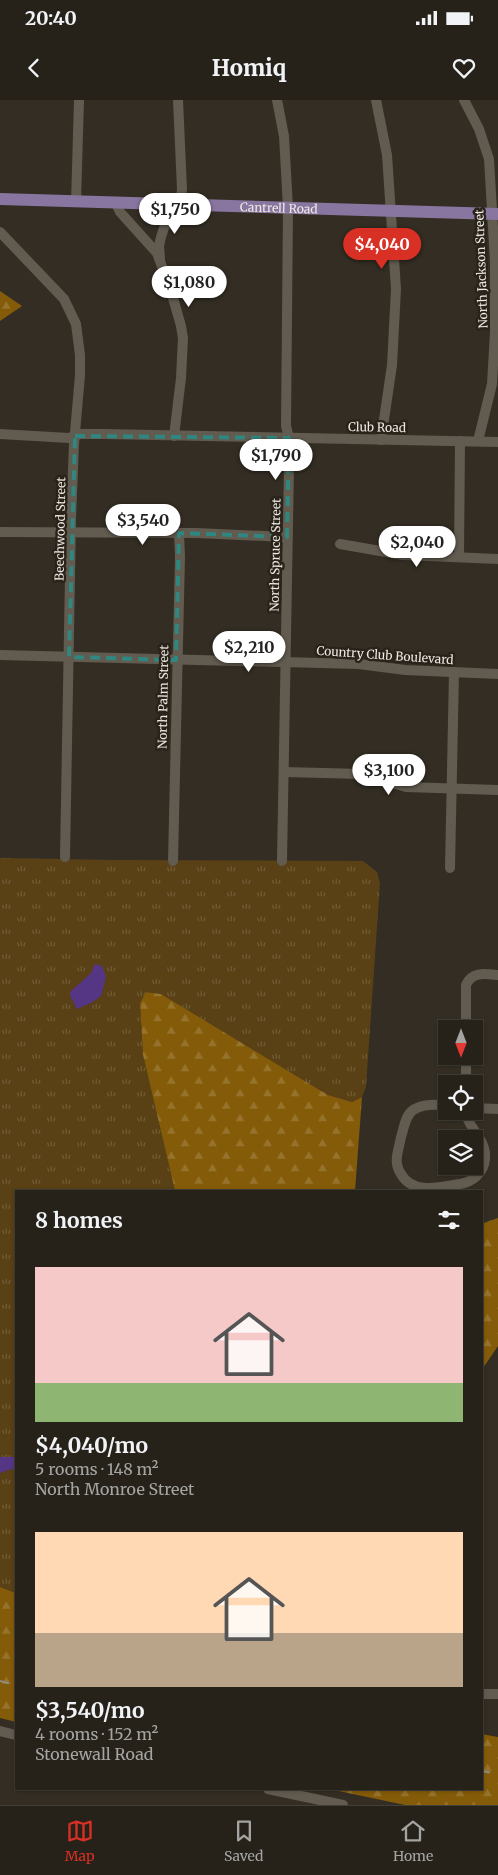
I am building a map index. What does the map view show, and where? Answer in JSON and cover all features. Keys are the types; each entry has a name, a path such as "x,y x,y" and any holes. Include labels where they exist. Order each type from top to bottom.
{"main road":[{"name":"Cantrell Road","path":"0,199 495,214"}],"street":[{"path":"76,202 79,100"},
{"path":"161,263 159,246 161,237 164,228 180,205 182,189 178,100"},
{"name":"North Spruce Street","path":"277,100 284,136 288,208 286,662 282,861"},
{"path":"376,100 386,144 396,289 392,365 382,440"},
{"name":"North Jackson Street","path":"464,100 479,129 489,159 495,214 494,355 491,392 478,441"},
{"path":"116,203 120,212 157,253 176,305 183,338 174,436"},
{"name":"Beechwood Street","path":"0,232 57,290 66,303 76,324 81,365 75,436 71,534 65,857"},
{"name":"Club Road","path":"0,434 69,438 89,434 498,442"},
{"path":"458,557 460,441"},
{"path":"0,532 287,537"},
{"name":"North Palm Street","path":"172,861 180,557 178,534"},
{"path":"340,544 403,555 498,558"},
{"name":"Country Club Boulevard","path":"0,656 359,664 405,670 498,674"},
{"path":"450,868 454,672"},
{"path":"284,772 362,774 400,786 498,790"},
{"path":"466,1020 466,985 468,981 472,976 478,974 498,975"},
{"path":"438,1106 421,1106 410,1112 405,1122 397,1163 402,1176 413,1185 425,1188 464,1184 473,1179 482,1170 485,1160 483,1145 468,1120"},
{"path":"483,1108 498,1108"},
{"path":"483,1694 498,1694"},
{"path":"0,1731 15,1735"},
{"path":"273,1790 343,1805"}],"highlighted area":[{"path":"75,436 289,438 287,537 179,533 176,660 69,657"}],"green space":[{"path":"0,291 22,306 0,321"},
{"path":"0,858 363,861 377,872 380,883 366,1087 362,1097 352,1102 328,1095 161,994 146,992 140,1003 143,1055 175,1190 15,1190 15,1593 0,1587"},
{"path":"146,992 161,994 328,1095 352,1102 362,1097 355,1190 175,1190 143,1055 140,1003"},
{"path":"498,1218 498,1346 483,1368 483,1223"},
{"path":"15,1436 15,1455 0,1454 0,1439"},
{"path":"0,1587 15,1593 15,1722 0,1718"},
{"path":"483,1734 498,1737 498,1805 405,1805 334,1790 483,1790"}],"shaded area":[{"path":"95,964 102,966 106,977 101,996 77,1009 70,996 70,992 91,973"},
{"path":"0,1457 15,1457 15,1470 11,1469 0,1473"}],"railway":[{"path":"0,1681 15,1685"},
{"path":"483,1771 498,1774"}]}
